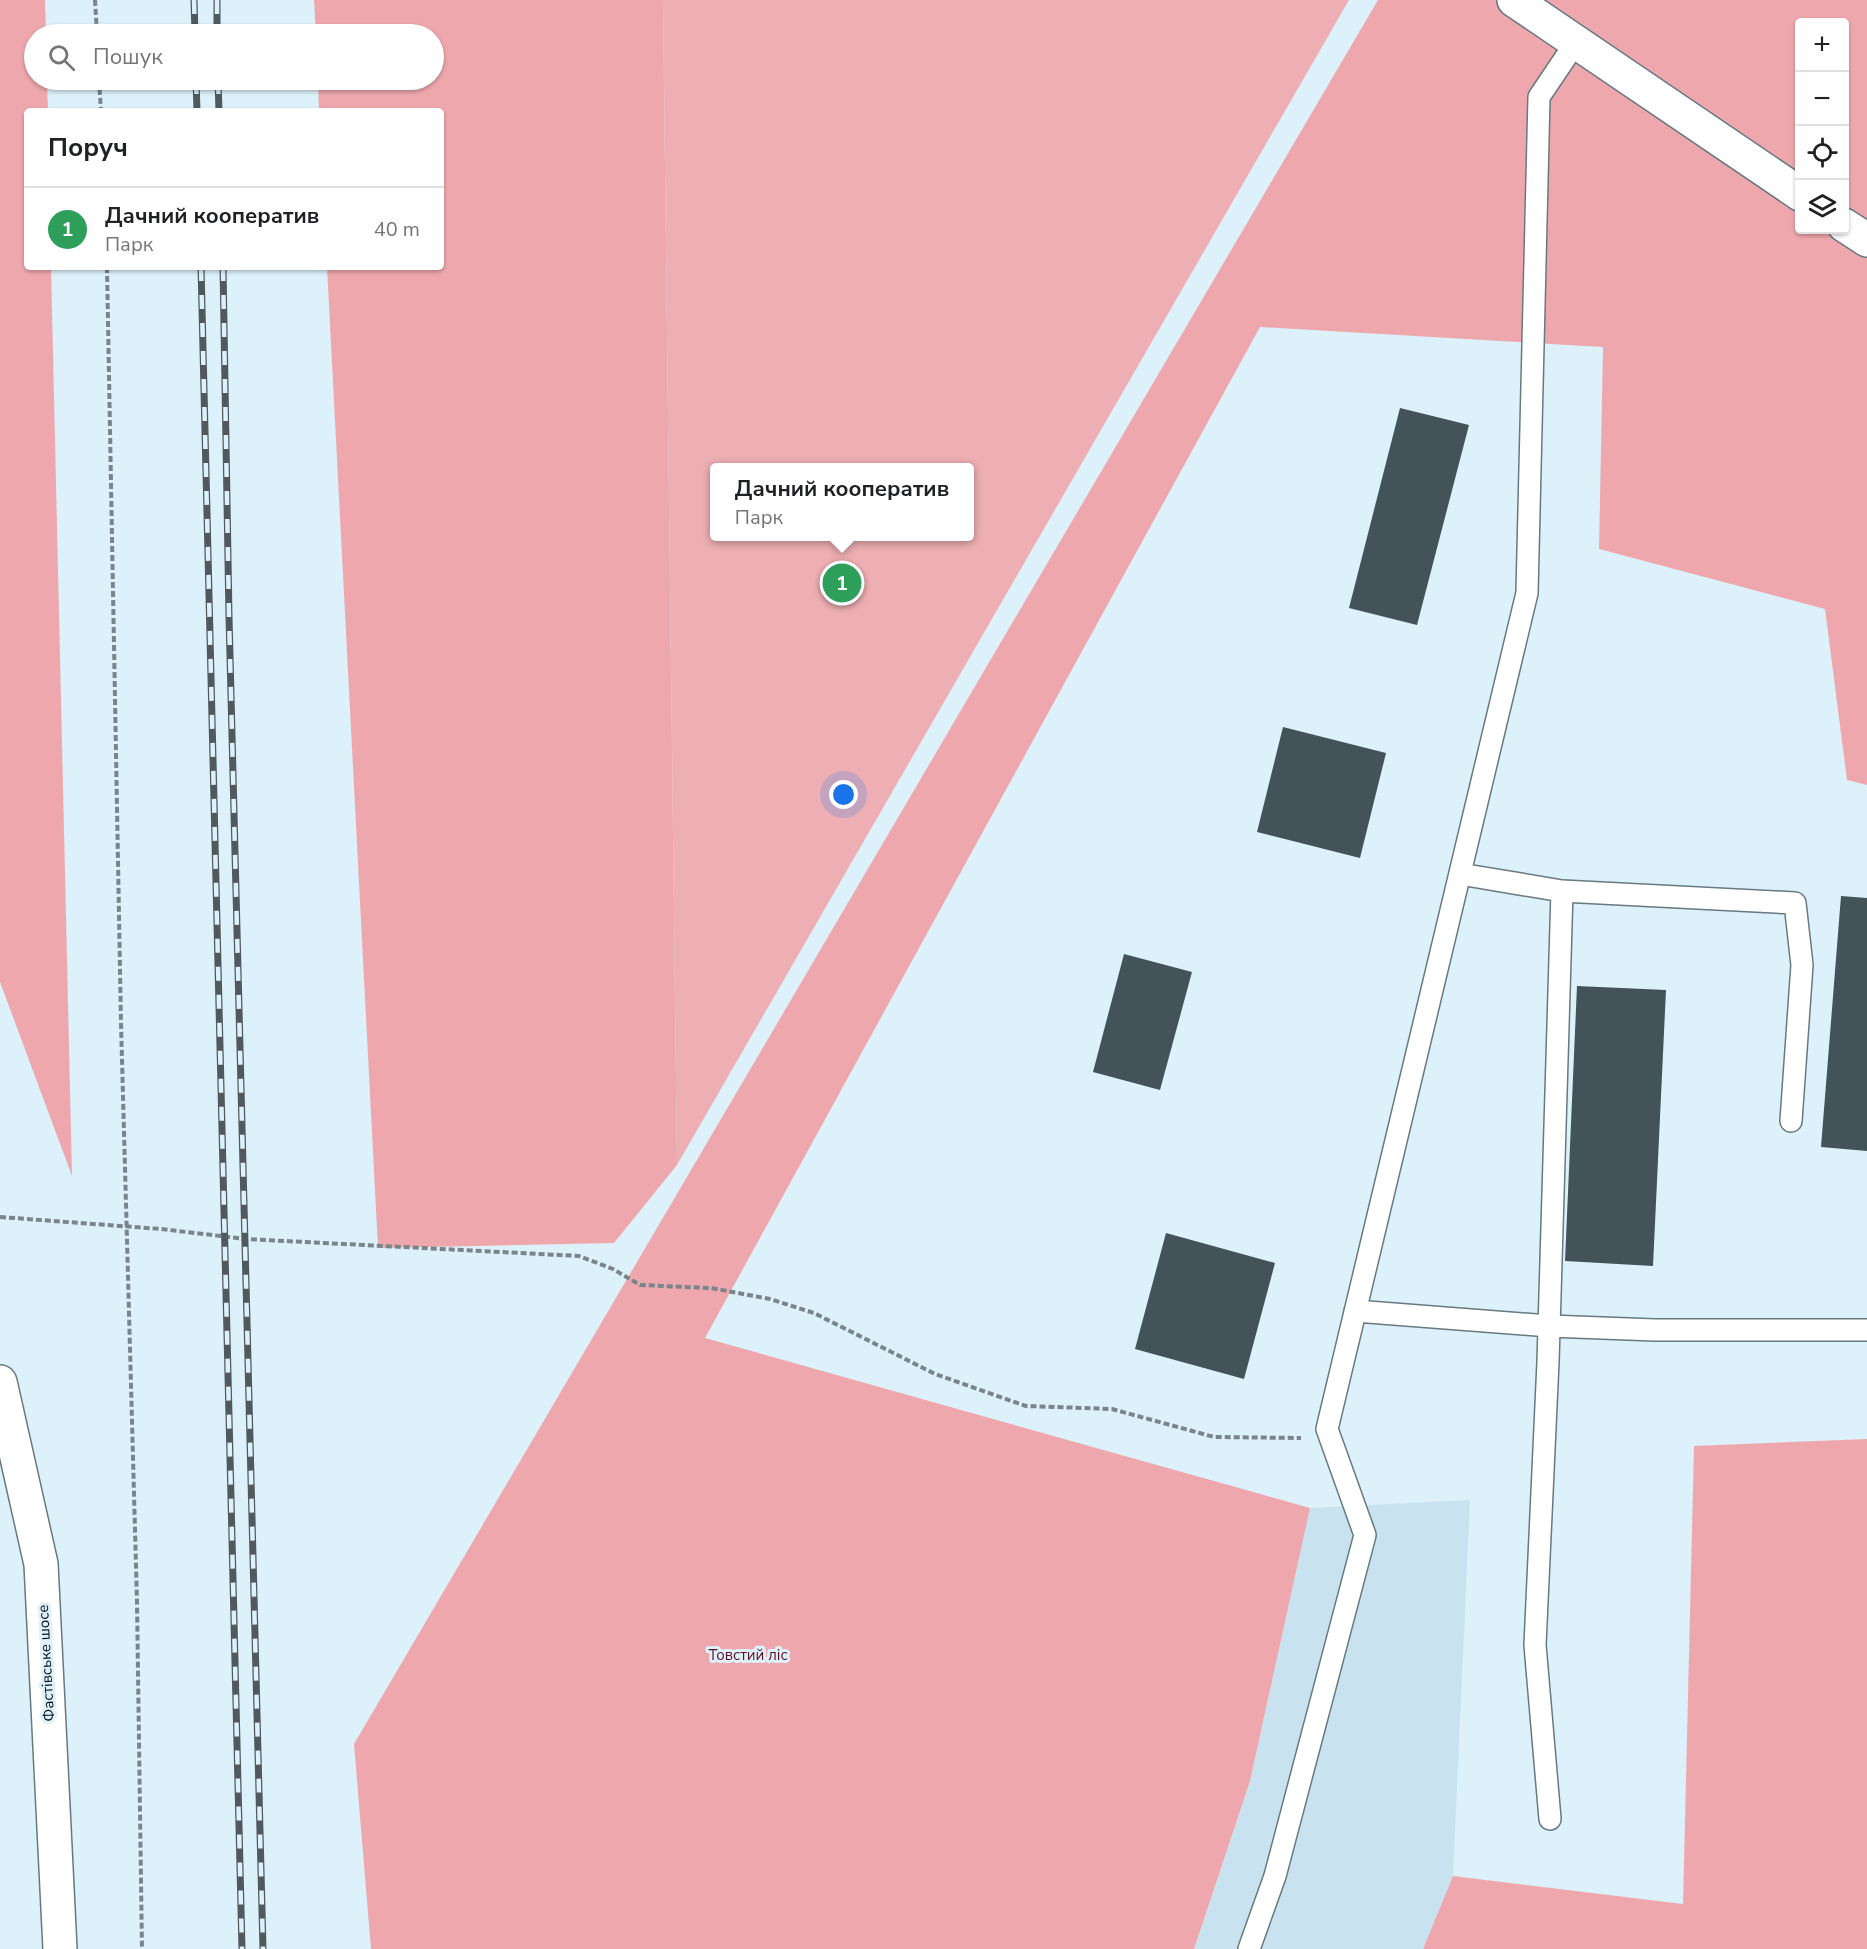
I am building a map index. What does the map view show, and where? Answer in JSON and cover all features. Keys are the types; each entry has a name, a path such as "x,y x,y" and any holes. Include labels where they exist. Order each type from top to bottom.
{"main road":[{"path":"1514,0 1795,191"},
{"path":"1849,228 1867,240"},
{"name":"Фастівське шосе","path":"0,1382 41,1564 60,1949"}],"lane":[{"path":"1249,1949 1275,1876 1365,1535 1327,1429 1527,593 1539,97 1576,42"},
{"path":"1460,874 1562,891 1795,903 1802,965 1791,1121"},
{"path":"1550,1819 1535,1645 1549,1326 1562,891"},
{"path":"1355,1311 1549,1326 1655,1330 1867,1330"}],"path":[{"path":"95,0 96,24"},
{"path":"100,90 101,108"},
{"path":"107,270 126,1226 137,1602 142,1949"},
{"path":"0,1217 126,1226 246,1239 579,1256 613,1269 640,1285 711,1288 770,1299 814,1313 935,1374 1026,1406 1112,1409 1214,1437 1300,1438 1327,1429"}],"shaded area":[{"path":"663,0 1349,0 677,1165"},
{"path":"1470,1500 1453,1876 1423,1949 1194,1949 1250,1781 1310,1508"}],"green space":[{"path":"0,0 45,0 46,24 24,24 24,90 47,90 48,108 24,108 24,270 51,270 72,1176 0,982"},
{"path":"314,0 663,0 677,1165 614,1243 378,1248 327,270 444,270 444,108 319,108 318,90 444,90 444,24 315,24"},
{"name":"Товстий ліс","path":"1378,0 1867,0 1867,785 1847,780 1825,609 1599,549 1603,347 1260,327 705,1338 1310,1508 1250,1781 1194,1949 371,1949 354,1744"},
{"path":"1867,1439 1867,1949 1423,1949 1453,1876 1683,1904 1694,1446"}],"building":[{"path":"1400,408 1469,425 1417,625 1349,608"},
{"path":"1283,727 1386,753 1360,858 1257,832"},
{"path":"1841,896 1867,898 1867,1151 1821,1147"},
{"path":"1124,954 1192,972 1160,1090 1093,1072"},
{"path":"1577,986 1666,990 1653,1266 1565,1261"},
{"path":"1166,1233 1275,1263 1244,1379 1135,1349"}],"railway":[{"path":"194,0 195,24"},
{"path":"217,0 217,24"},
{"path":"196,90 197,108"},
{"path":"218,90 219,108"},
{"path":"201,270 242,1949"},
{"path":"223,270 229,617 263,1949"}],"place":[{"name":"Дачний кооператив","path":"842,583"}]}
